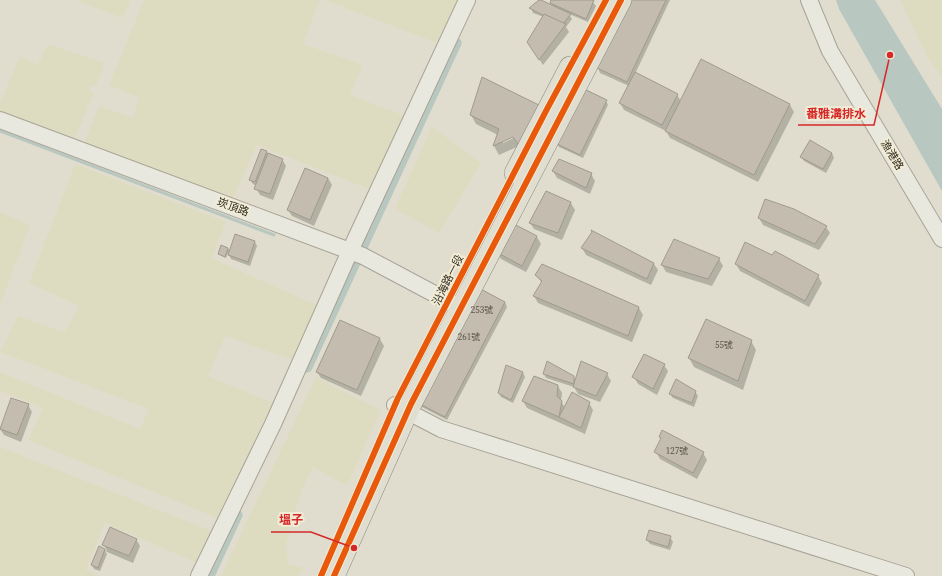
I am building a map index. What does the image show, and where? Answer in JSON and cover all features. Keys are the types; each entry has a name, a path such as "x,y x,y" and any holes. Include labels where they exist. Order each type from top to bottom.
{"main road":[{"path":"596,33 606,0"},
{"path":"321,576 401,408 546,128 596,33 621,0"},
{"path":"334,576 401,408"}],"street":[{"path":"199,576 273,424 350,251 467,0"},
{"name":"漁港路","path":"809,0 830,51 942,239"},
{"name":"崁頂路","path":"0,120 363,256 454,305"},
{"path":"401,408 441,429 906,576"}],"shaded area":[{"path":"75,0 130,0 123,18"},
{"path":"144,0 320,0 303,44 363,65 350,95 405,116 372,190 257,145 232,201 83,146 99,106 133,118 139,98 109,85"},
{"path":"324,0 459,0 440,44"},
{"path":"836,0 875,0 942,109 942,191 839,9"},
{"path":"900,0 942,0 942,77 927,56"},
{"path":"48,44 104,63 96,86 91,86 89,90 94,93 74,140 0,113 0,103 20,57 38,65"},
{"path":"432,127 481,163 439,233 395,209"},
{"path":"75,164 226,222 212,258 318,306 295,361 225,336 208,376 273,403 217,518 28,440 43,408 0,391 0,372 140,429 149,409 0,352 18,316 65,332 79,306 29,283"},
{"path":"0,212 30,225 0,305"},
{"path":"316,377 381,410 347,486 313,467 302,489 286,544 288,564 304,568 298,576 221,576"},
{"path":"0,447 214,532 200,564 105,523 86,570 101,576 0,576"}],"building":[{"path":"539,0 571,14 562,25 529,8"},
{"path":"551,0 594,0 586,19 550,3"},
{"path":"629,0 666,0 627,82 597,68"},
{"path":"544,14 566,24 539,60 527,42"},
{"path":"701,59 790,104 754,175 665,131"},
{"path":"635,72 678,94 662,125 619,103"},
{"path":"482,77 547,109 521,148 513,137 493,146 499,129 470,115"},
{"path":"582,88 607,100 580,155 555,143"},
{"path":"810,140 832,153 823,169 800,157"},
{"path":"261,149 267,151 255,182 249,180"},
{"path":"268,153 283,159 270,194 254,189"},
{"path":"559,159 592,173 586,188 552,171"},
{"path":"305,168 328,178 310,220 287,210"},
{"path":"546,191 571,202 558,233 529,223"},
{"path":"765,199 794,209 827,226 815,244 758,218"},
{"path":"512,223 537,236 522,266 496,252"},
{"path":"591,230 654,263 647,279 581,248 592,232"},
{"path":"235,234 255,241 248,262 228,255"},
{"path":"674,239 720,258 708,279 661,265"},
{"path":"745,242 772,255 775,251 819,275 805,301 735,264"},
{"path":"221,245 228,248 225,257 218,254"},
{"path":"542,264 639,307 628,336 533,296 542,281 535,275"},
{"path":"477,287 505,302 445,417 416,402"},
{"path":"706,319 752,340 738,381 688,358"},
{"path":"340,320 380,338 357,390 316,372"},
{"path":"644,354 665,364 653,389 632,377"},
{"path":"547,361 574,376 574,384 543,374"},
{"path":"581,361 608,373 596,396 573,387"},
{"path":"506,365 523,372 511,400 498,393"},
{"path":"534,376 558,385 557,396 562,401 559,417 522,401"},
{"path":"676,379 696,391 692,403 669,394"},
{"path":"572,392 590,402 581,428 559,417"},
{"path":"11,398 29,404 17,435 0,429"},
{"path":"662,430 704,452 693,473 654,452 661,438 659,437"},
{"path":"110,527 137,539 129,556 102,545"},
{"path":"649,530 671,536 668,547 646,540"},
{"path":"99,546 105,549 98,568 91,565"}],"waterway":[{"path":"307,367 456,43"},
{"path":"0,131 274,235"},
{"path":"209,576 237,515"}],"cycle path":[{"name":"沿海路一段","path":"321,576 398,398 547,109 606,0"},
{"path":"334,576 411,404 621,0"}],"place":[{"name":"番雅溝排水","path":"890,55"},
{"name":"塭子","path":"354,548"}]}
